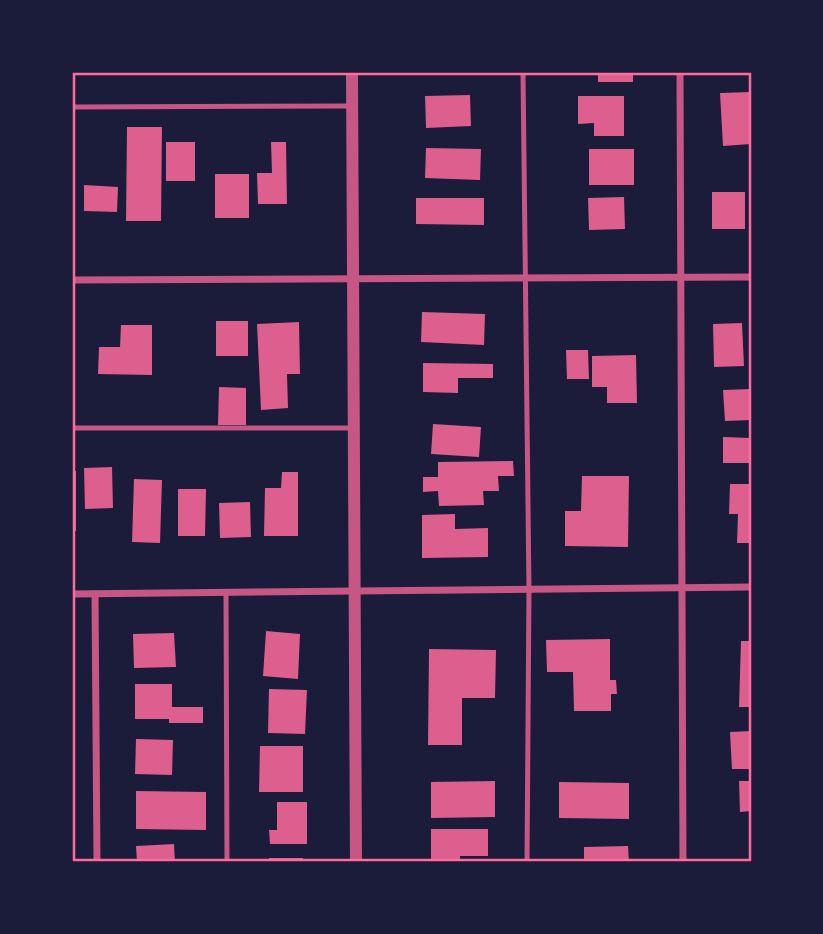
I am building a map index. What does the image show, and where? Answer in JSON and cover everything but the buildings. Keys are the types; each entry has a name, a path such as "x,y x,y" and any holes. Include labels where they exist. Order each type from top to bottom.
{"street":[{"path":"352,72 356,862"},
{"path":"680,72 683,862"},
{"path":"72,280 751,277"},
{"path":"72,594 751,587"},
{"path":"95,594 97,862"}],"lane":[{"path":"523,72 529,590 527,862"},
{"path":"72,107 352,106"},
{"path":"72,428 354,428"},
{"path":"226,592 227,862"}]}
